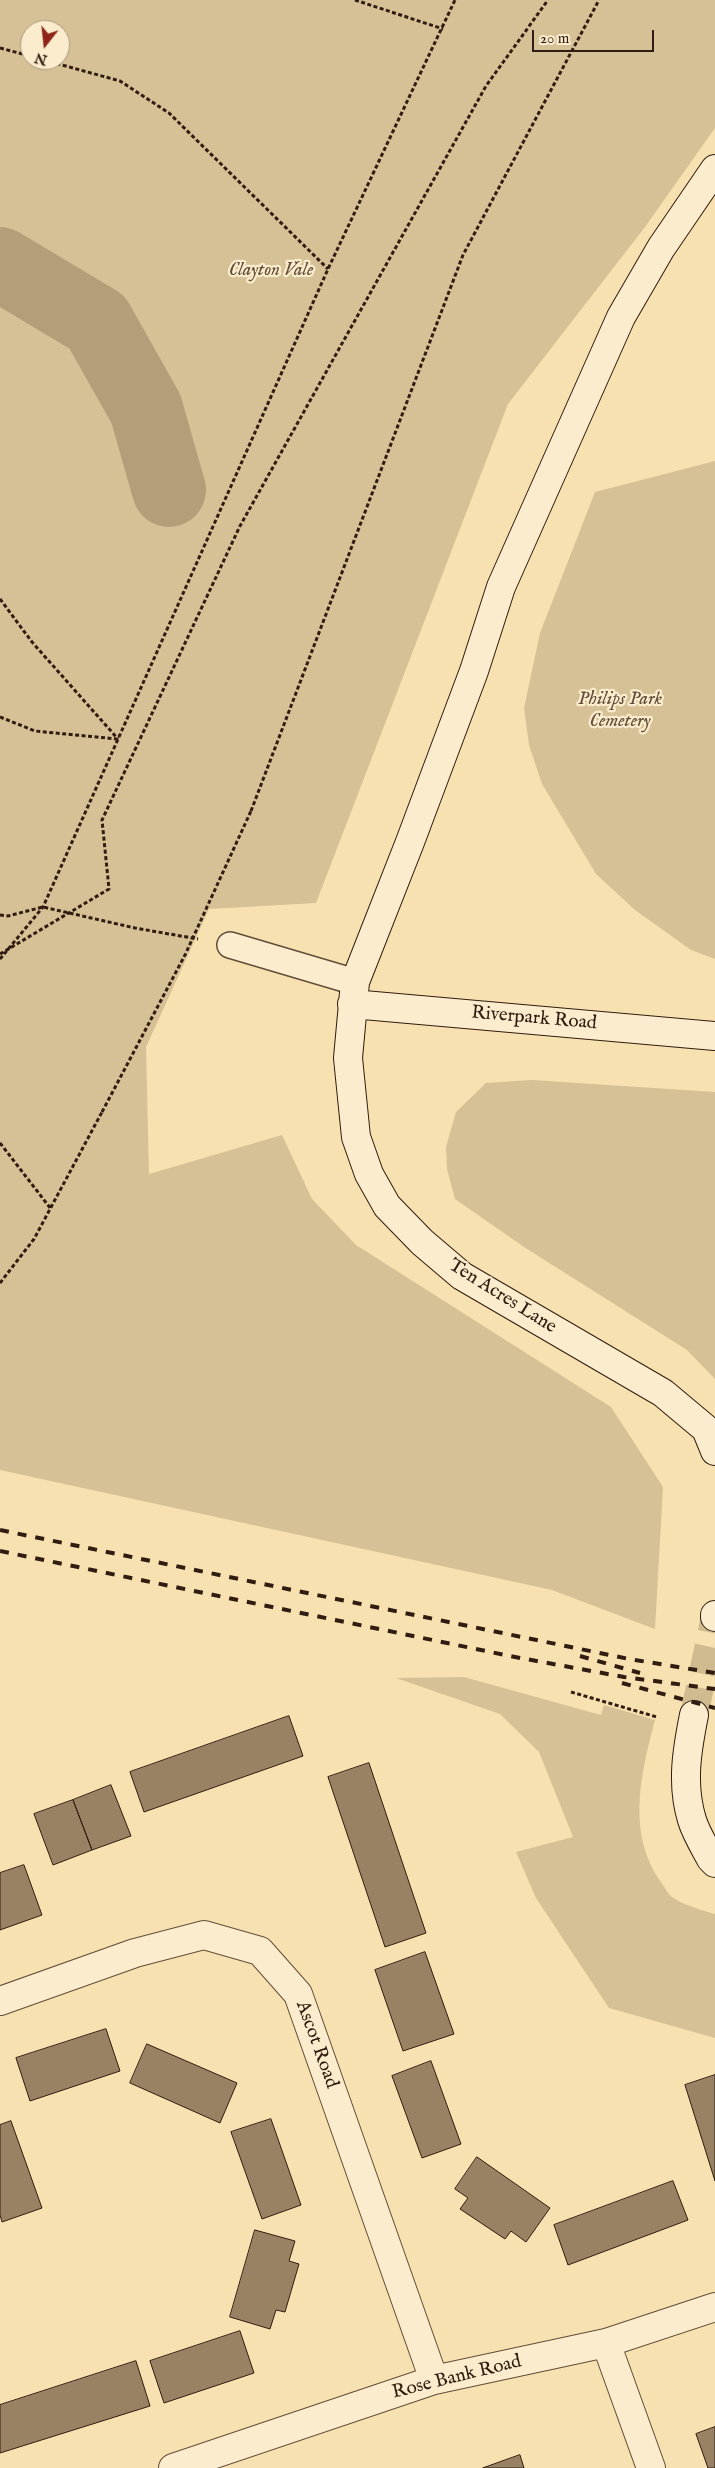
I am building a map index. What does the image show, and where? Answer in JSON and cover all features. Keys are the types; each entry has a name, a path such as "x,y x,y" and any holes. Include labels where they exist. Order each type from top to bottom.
{"street":[{"name":"Ten Acres Lane","path":"715,170 661,248 620,317 501,587 474,671 353,993 348,1058 356,1137 369,1174 387,1206 422,1242 462,1276 663,1393 706,1429 715,1451"},
{"name":"Riverpark Road","path":"353,993 715,1036"},
{"path":"693,1720 685,1777 692,1820 711,1859 715,1863"},
{"name":"Ascot Road","path":"0,2001 135,1953 204,1935 260,1951 298,1994 434,2380"},
{"name":"Rose Bank Road","path":"173,2468 434,2380 606,2343 715,2307"},
{"path":"606,2343 651,2468"}],"lane":[{"path":"230,945 353,993"}],"path":[{"path":"355,0 443,29"},
{"path":"0,959 2,954 43,906 328,269 443,29 455,0"},
{"path":"2,954 109,889 102,820 240,526 486,86 548,0"},
{"path":"0,1284 34,1239 51,1209 185,955 251,811 463,255 599,0"},
{"path":"0,48 20,53"},
{"path":"70,67 120,81 169,114 328,269"},
{"path":"0,599 32,642 118,739"},
{"path":"0,717 35,731 118,739"},
{"path":"0,915 8,916 43,906 135,928 230,945"},
{"path":"0,1142 51,1209"},
{"path":"571,1692 693,1720"}],"green space":[{"name":"Clayton Vale","path":"0,0 715,0 715,128 645,227 508,404 316,903 209,909 146,1047 149,1174 282,1135 312,1199 356,1245 611,1407 663,1487 655,1629 552,1590 0,1470"},
{"name":"Philips Park Cemetery","path":"715,461 715,959 691,950 635,910 596,874 542,784 529,745 524,708 540,633 595,492"},
{"path":"532,1080 715,1092 715,1379 687,1350 524,1247 455,1199 447,1169 446,1147 456,1112 486,1083"},
{"path":"464,1677 601,1715 604,1705 655,1720 642,1782 640,1823 643,1843 650,1863 671,1896 687,1905 715,1914 715,2038 609,2008 536,1898 516,1852 573,1837 539,1752 500,1714 396,1678"}],"building":[{"path":"289,1716 303,1756 144,1812 130,1772"},
{"path":"369,1763 426,1933 385,1947 328,1777"},
{"path":"111,1785 131,1836 92,1850 73,1800"},
{"path":"73,1800 92,1850 53,1865 34,1814"},
{"path":"24,1865 42,1915 0,1930 0,1873"},
{"path":"425,1952 454,2034 403,2051 375,1970"},
{"path":"106,2029 120,2071 30,2101 16,2058"},
{"path":"147,2044 237,2083 220,2123 130,2083"},
{"path":"431,2061 461,2144 422,2158 392,2076"},
{"path":"715,2075 715,2181 685,2085"},
{"path":"271,2119 301,2205 262,2219 231,2132"},
{"path":"11,2121 42,2208 2,2222 0,2215 0,2125"},
{"path":"477,2157 550,2208 526,2242 511,2231 505,2239 460,2209 468,2198 455,2189"},
{"path":"673,2181 688,2220 568,2265 554,2225"},
{"path":"255,2230 295,2241 289,2261 299,2264 285,2312 276,2310 270,2329 230,2317"},
{"path":"240,2331 254,2373 164,2403 150,2361"},
{"path":"136,2361 150,2406 0,2453 0,2405"},
{"path":"715,2427 715,2468 708,2468 696,2434"},
{"path":"520,2455 524,2468 483,2468"}],"waterway":[{"path":"0,264 97,322 146,409 169,490"}],"tunnel":[{"path":"694,1715 715,1617"}],"railway":[{"path":"0,1530 629,1659 715,1673"},
{"path":"0,1551 515,1657 624,1677 715,1689"},
{"path":"580,1656 640,1673"},
{"path":"622,1683 715,1708"}]}
